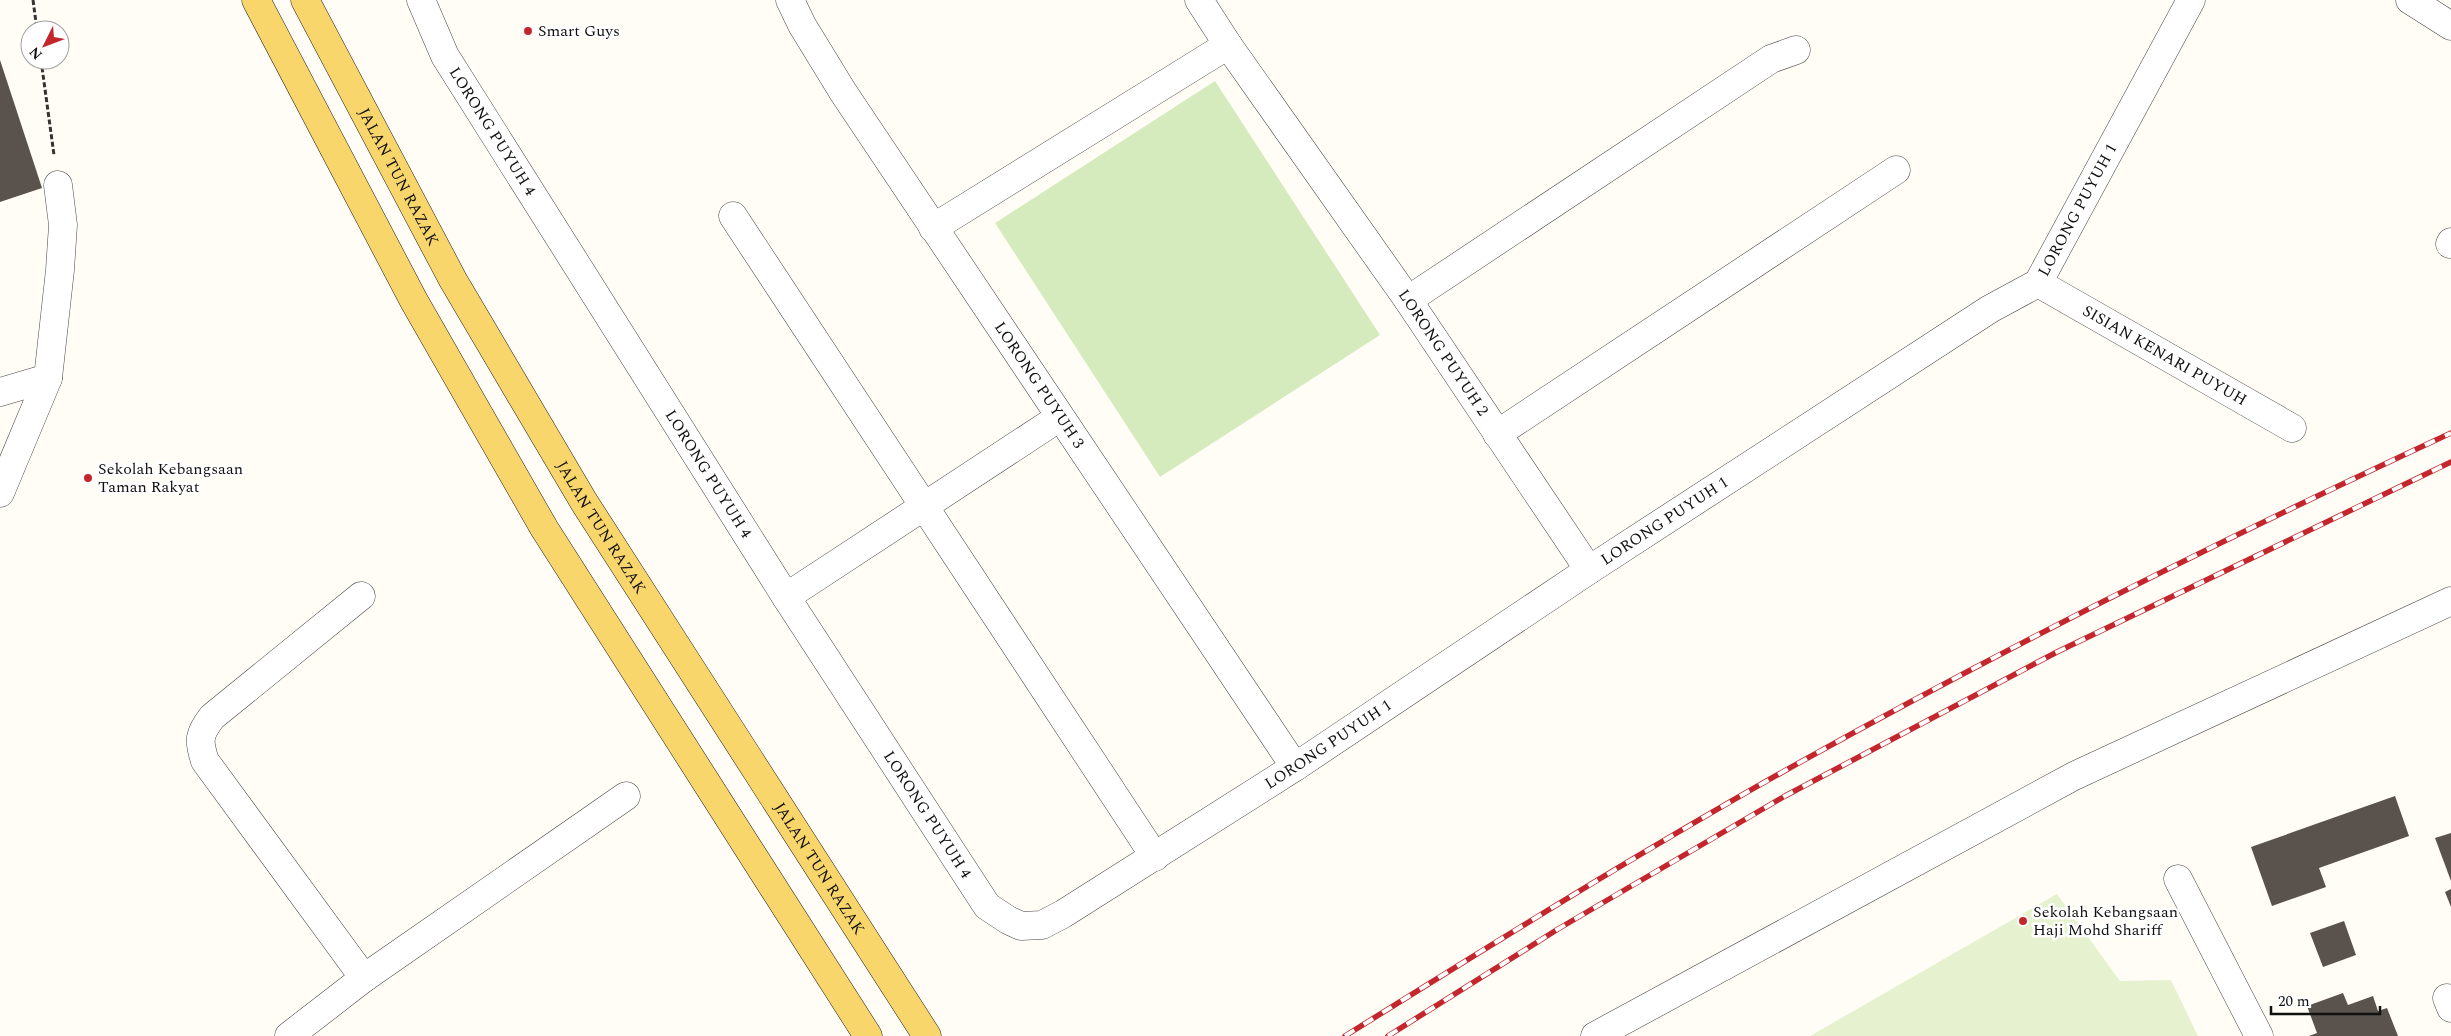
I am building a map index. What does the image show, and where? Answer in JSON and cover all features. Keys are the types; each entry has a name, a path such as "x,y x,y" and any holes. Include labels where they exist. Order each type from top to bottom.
{"main road":[{"path":"256,0 414,301 544,528 868,1036"},
{"name":"JALAN TUN RAZAK","path":"305,0 453,280 584,502 927,1036"}],"street":[{"name":"LORONG PUYUH 4","path":"421,0 446,56 786,597 987,906 1021,926"},
{"name":"LORONG PUYUH 3","path":"790,0 802,25 843,92 1295,767"},
{"name":"LORONG PUYUH 2","path":"1199,0 1293,139 1408,300 1589,570"},
{"name":"LORONG PUYUH 1","path":"1021,926 1042,925 1155,857 1295,767 1589,570 1990,309 2038,283 2191,0"},
{"path":"2410,0 2451,26"},
{"path":"933,228 1228,45"},
{"path":"1408,300 1771,59 1796,50"},
{"path":"1497,434 1896,170"},
{"path":"0,492 48,378 63,225 58,185"},
{"path":"733,216 1155,857"},
{"name":"SISIAN KENARI PUYUH","path":"2038,283 2292,428"},
{"path":"0,392 48,378"},
{"path":"786,597 1060,417"},
{"path":"361,596 212,717 202,730 200,744 205,761 364,978"},
{"path":"1595,1036 2074,776 2451,601"},
{"path":"289,1036 364,978 626,796"},
{"path":"2178,879 2259,1036"}],"path":[{"path":"34,0 37,20"},
{"path":"42,70 58,185"}],"green space":[{"path":"1215,81 1380,335 1160,477 995,223"},
{"path":"2057,894 2120,981 2171,980 2198,1036 1810,1036"}],"building":[{"path":"0,60 42,188 0,202"},
{"path":"2395,796 2409,836 2319,868 2326,887 2272,906 2251,847"},
{"path":"2451,833 2451,881 2435,838"},
{"path":"2451,889 2451,907 2445,892"},
{"path":"2344,921 2356,955 2323,967 2310,933"},
{"path":"2343,993 2348,1005 2373,996 2378,1011 2387,1008 2398,1036 2309,1036 2317,1033 2307,1006"}],"railway":[{"path":"1345,1036 1615,870 1724,805 1861,728 2112,597 2451,433"},
{"path":"1388,1036 1558,929 1785,796 2057,652 2451,462"}],"place":[{"name":"Smart Guys","path":"528,31"},
{"name":"Sekolah Kebangsaan Taman Rakyat","path":"88,478"},
{"name":"Sekolah Kebangsaan Haji Mohd Shariff","path":"2023,921"}]}
